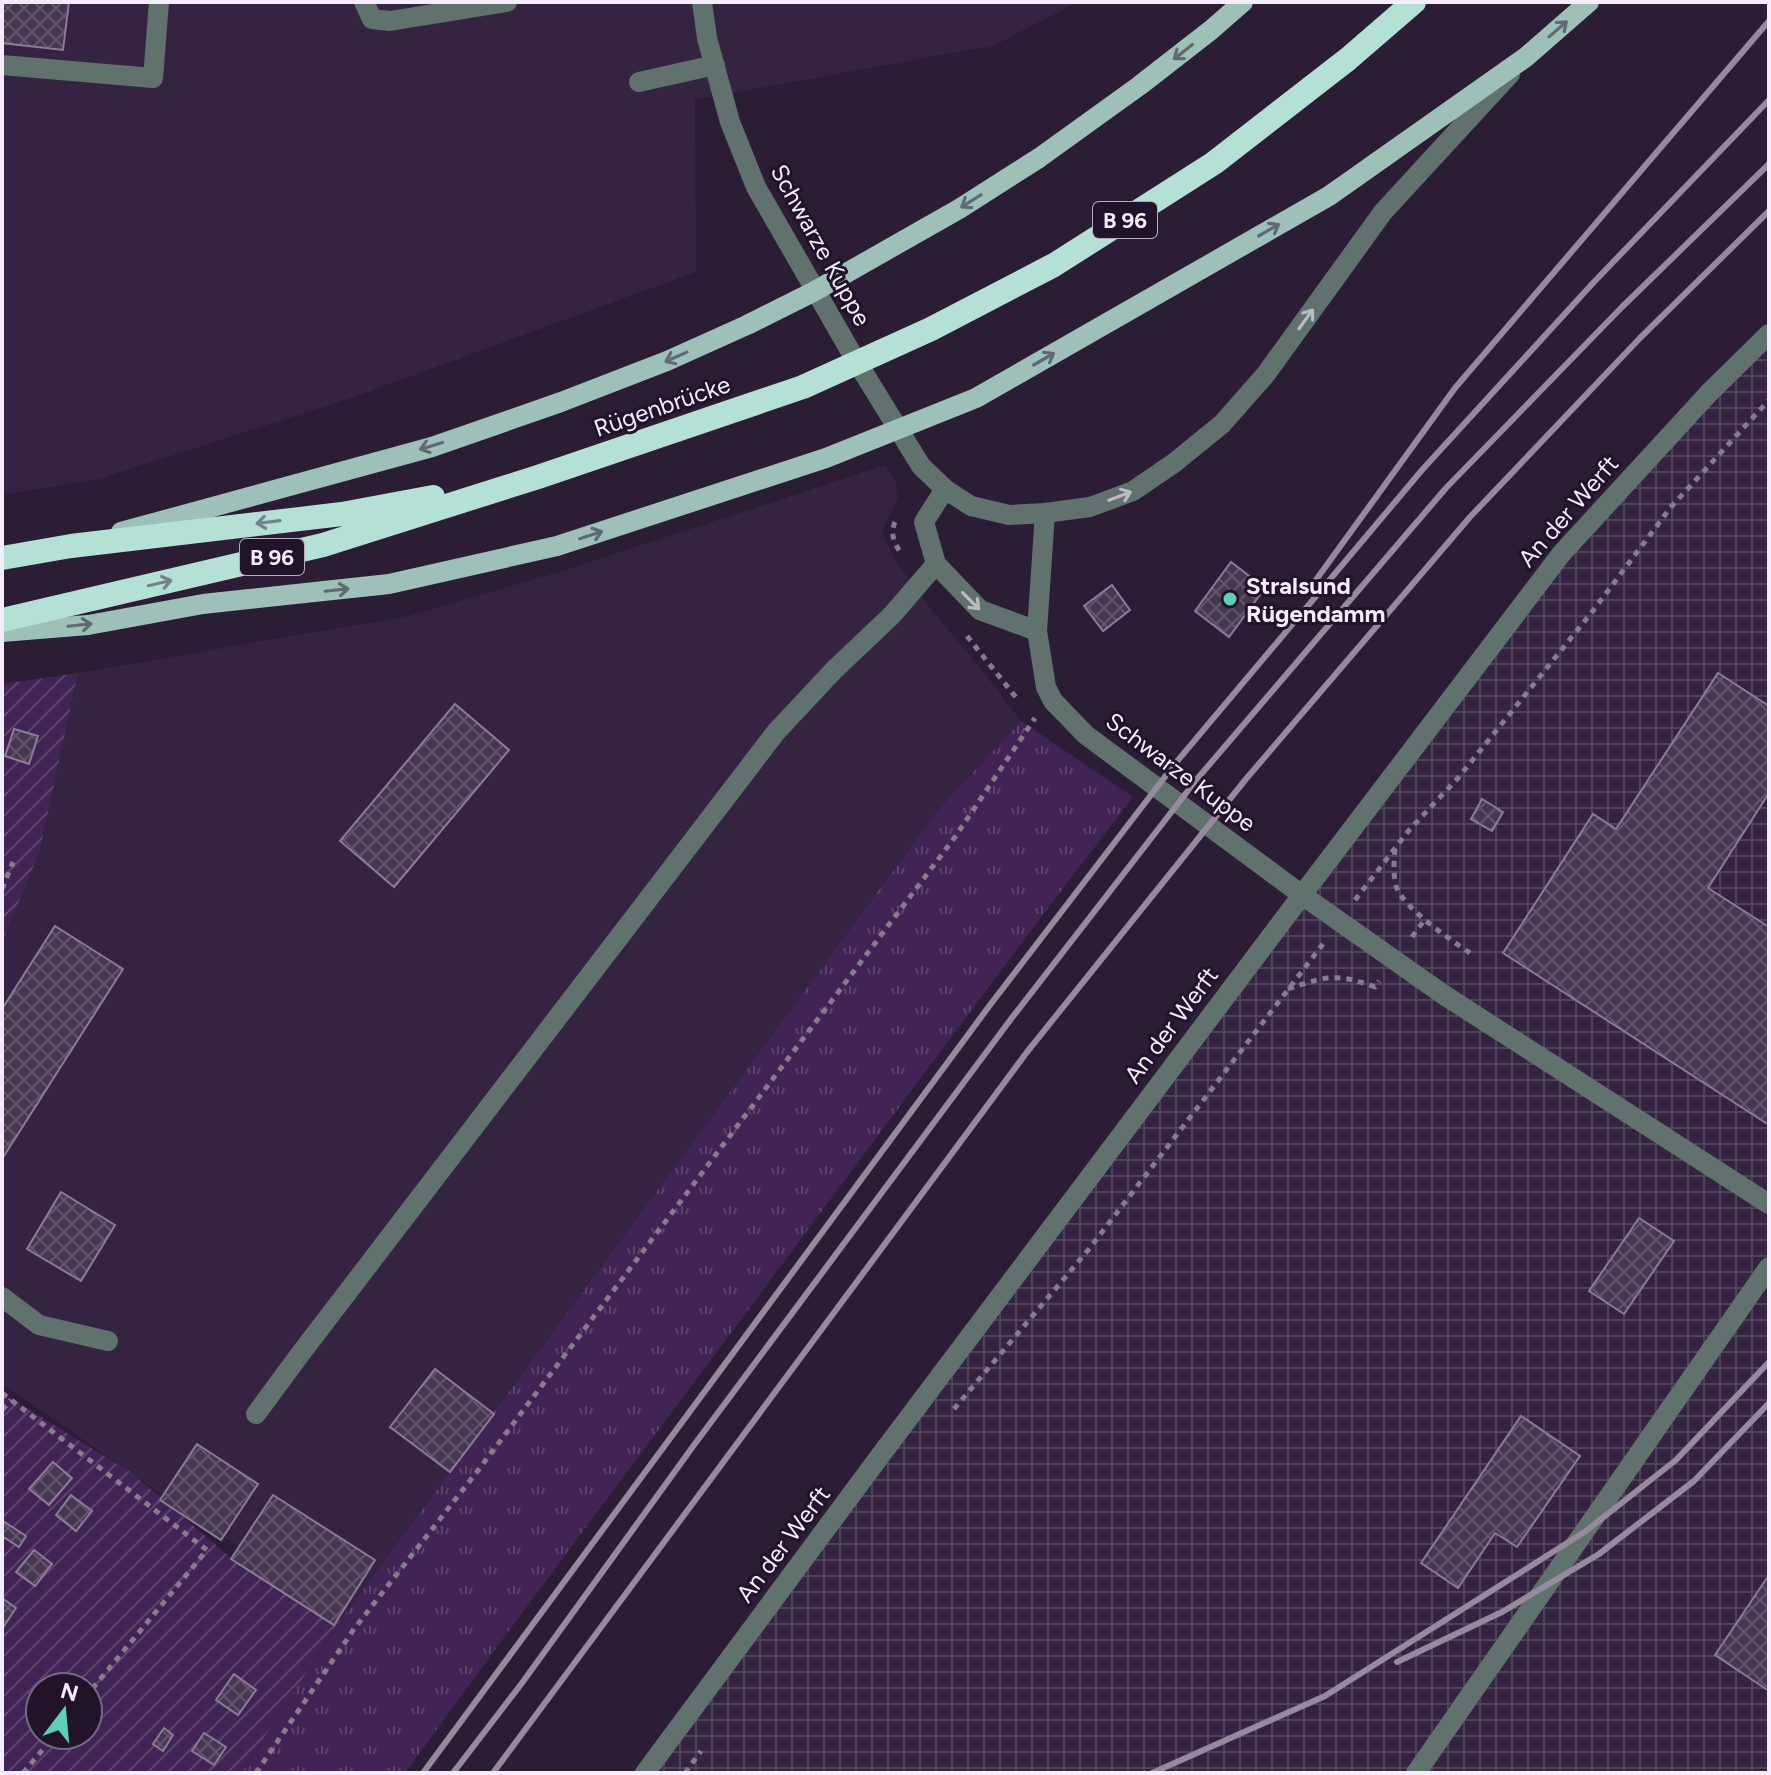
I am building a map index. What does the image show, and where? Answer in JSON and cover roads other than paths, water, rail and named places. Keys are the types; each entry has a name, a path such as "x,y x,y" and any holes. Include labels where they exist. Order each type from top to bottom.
{"highway":[{"name":"Rügenbrücke","path":"538,477 803,387 931,329 1068,256 1214,163 1348,59 1414,2"},
{"name":"B 96","path":"2,558 71,546 342,514 538,477"},
{"name":"B 96","path":"2,620 323,545 538,477"}],"main road":[{"path":"71,546 432,447 640,372 747,325 813,292 959,209 1039,158 1139,86 1243,2"},
{"path":"2,632 88,625 203,604 389,584 557,546 826,458 976,398 1329,196 1526,57 1589,2"}],"street":[{"path":"2,65 153,78 159,2"},
{"path":"364,2 372,19 390,21 507,2"},
{"name":"Schwarze Kuppe","path":"702,2 707,38 730,122 756,187 921,466 945,489 971,506 1009,515 1045,513 1037,631 1046,687 1053,701 1086,735 1302,895 1444,995 1769,1204"},
{"path":"1045,513 1090,507 1133,491 1222,424 1266,374 1383,212 1526,57"},
{"path":"639,82 715,65"},
{"name":"An der Werft","path":"645,1773 877,1460 1562,553 1709,393 1769,334"},
{"path":"945,489 924,522 936,564 980,610 1037,631"},
{"path":"256,1414 776,732 834,670 892,615 936,564"},
{"path":"1416,1773 1769,1267"},
{"path":"2,1297 39,1325 108,1341"}],"railway":[{"path":"1313,584 1455,388 1769,21"},
{"path":"423,1773 990,1005 1174,765 1422,470 1593,283 1769,100"},
{"path":"453,1773 1011,1019 1197,779 1446,488 1622,307 1769,164"},
{"path":"493,1773 1027,1052 1246,779 1470,517 1640,338 1769,211"},
{"path":"1152,1773 1325,1696 1586,1531 1676,1460 1769,1362"},
{"path":"1397,1662 1502,1612 1599,1554 1694,1481 1769,1403"}],"place":[{"name":"Stralsund Rügendamm","path":"1230,599"}]}
